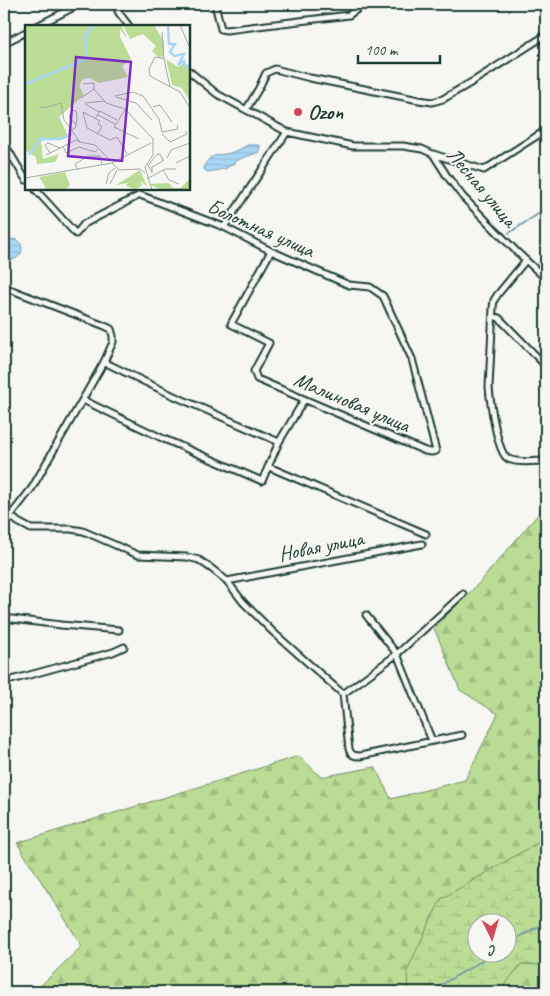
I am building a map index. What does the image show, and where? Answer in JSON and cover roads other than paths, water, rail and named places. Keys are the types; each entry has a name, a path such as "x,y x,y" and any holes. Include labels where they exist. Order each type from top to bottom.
{"street":[{"path":"39,25 80,4"},
{"path":"116,4 119,13 128,25"},
{"path":"215,4 221,29 226,30 349,15 364,4"},
{"path":"4,42 25,32"},
{"path":"246,110 266,73 275,69 310,78 432,102 442,99 472,82 546,35"},
{"name":"Лесная улица","path":"190,72 217,94 287,132 353,146 403,146 422,149 433,154 446,176 546,280"},
{"path":"433,154 484,170 546,130"},
{"path":"224,227 287,132"},
{"path":"4,143 25,178"},
{"name":"Болотная улица","path":"36,190 76,234 84,224 140,195 224,227 271,251 350,284 370,287 383,296"},
{"name":"Малиновая улица","path":"271,251 231,324 269,343 254,371 257,379 425,451 436,451 412,359 383,296"},
{"path":"526,260 494,300 489,387 490,400 502,452 507,458 516,462 546,461"},
{"path":"4,286 105,326 113,332 113,342 83,400 32,488 11,515"},
{"path":"493,316 499,318 546,366"},
{"path":"104,362 172,395 280,442"},
{"path":"83,400 164,439 262,481 280,442 304,400"},
{"path":"269,467 426,534"},
{"path":"4,510 18,522 31,529 71,529 84,531 138,555 188,556 212,568 273,632 343,694 349,749 351,754 355,756 462,735"},
{"name":"Новая улица","path":"227,582 422,544"},
{"path":"343,694 397,654 463,594"},
{"path":"366,615 397,654 432,741"},
{"path":"4,618 119,630"},
{"path":"4,682 113,652 124,647"}],"water":[{"path":"248,145 260,145 259,152 240,159 225,169 207,172 204,169 206,163 212,157 235,151"},
{"path":"14,239 22,247 19,256 11,260 7,258 3,248 7,242"}],"waterway":[{"path":"509,233 546,209"},
{"path":"518,938 546,923"},
{"path":"442,992 441,985 476,964"}],"place":[{"name":"Ozon","path":"298,112"}]}
